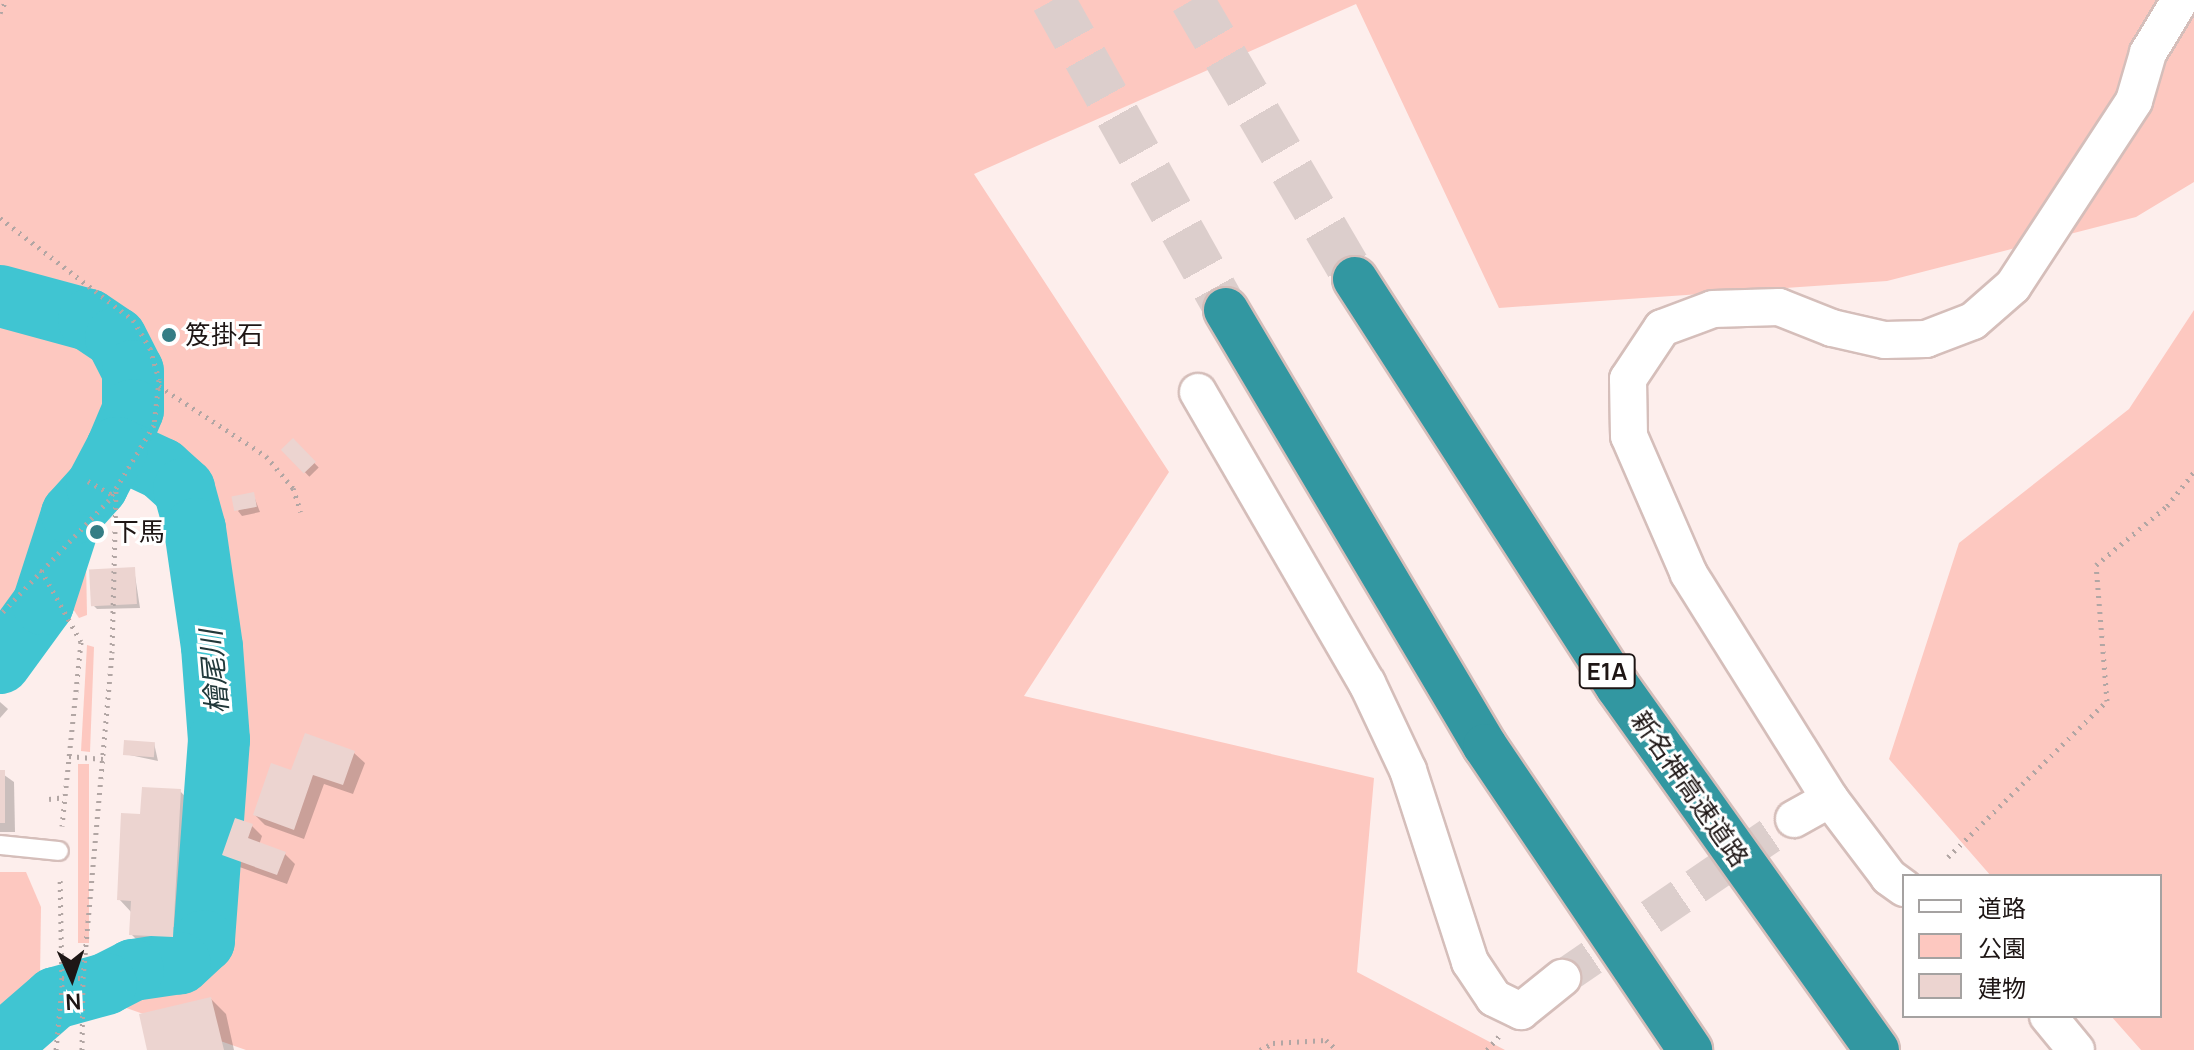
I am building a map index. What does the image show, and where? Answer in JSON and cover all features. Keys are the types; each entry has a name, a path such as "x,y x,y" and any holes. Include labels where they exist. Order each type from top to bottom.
{"highway":[{"name":"新名神高速道路","path":"1355,279 1618,687 1877,1050"},
{"path":"1226,310 1485,746 1690,1050"}],"street":[{"path":"1902,887 1889,877 1830,799 1689,574 1629,436 1628,379 1662,328 1713,309 1779,307 1885,340 1926,339 1973,321 2013,286 2134,101 2148,53 2180,0"},
{"path":"1198,392 1367,683 1408,770 1470,962 1494,998 1521,1011 1562,978"},
{"path":"1794,819 1830,799"},
{"path":"2050,1018 2076,1050"}],"lane":[{"path":"0,845 59,851"}],"path":[{"path":"0,13 6,0"},
{"path":"0,218 133,320 150,348 158,386 154,425 112,495 0,615"},
{"path":"158,386 266,456 293,488 301,512"},
{"path":"1948,857 2107,701 2096,565 2167,506 2194,472"},
{"path":"88,481 112,495"},
{"path":"82,1050 83,978 103,759 112,495"},
{"path":"42,569 81,642 59,851 62,978 56,1050"},
{"path":"69,756 103,759"},
{"path":"49,799 65,797"},
{"path":"62,978 83,978"},
{"path":"1260,1050 1273,1043 1326,1040 1337,1050"}],"green space":[{"path":"0,0 2194,0 2194,182 2136,217 1887,281 1499,308 1356,4 974,174 1169,472 1024,696 1374,778 1357,972 1505,1050 246,1050 95,997 131,962 177,953 196,938 210,745 203,653 179,491 168,479 136,473 72,546 46,617 0,673"},
{"path":"2194,310 2194,1050 2141,1050 2113,1018 2162,1018 2162,874 1989,874 1889,759 1959,543 2129,409"},
{"path":"79,558 86,561 87,615 79,618 59,588 69,561"},
{"path":"87,645 94,647 90,752 81,751"},
{"path":"78,764 89,764 89,943 78,943"},
{"path":"0,872 26,872 41,907 39,1050 0,1050"}],"building":[{"path":"293,438 316,462 304,474 281,450"},
{"path":"254,492 257,507 234,511 231,496"},
{"path":"135,567 137,604 91,606 89,569"},
{"path":"305,733 355,751 343,785 313,775 294,830 253,815 271,763 291,770"},
{"path":"124,740 155,742 154,757 123,755"},
{"path":"0,770 5,770 5,823 0,823"},
{"path":"142,787 181,789 173,937 129,935 131,901 117,900 121,813 140,814"},
{"path":"235,818 253,824 248,838 286,852 277,875 222,855"},
{"path":"211,997 224,1050 147,1050 139,1014"}],"waterway":[{"name":"檜尾川","path":"0,296 89,320 116,338 133,371 133,410 117,448 162,469 184,489 195,529 212,647 219,740 204,941 180,963 133,970 106,984 55,998 0,1046"},
{"path":"0,663 43,604 72,514 97,486 117,448"}],"tunnel":[{"path":"1053,0 1226,310"},
{"path":"1192,0 1355,279"},
{"path":"1562,978 1794,819"}],"place":[{"name":"笈掛石","path":"169,335"},
{"name":"下馬","path":"97,532"}]}
